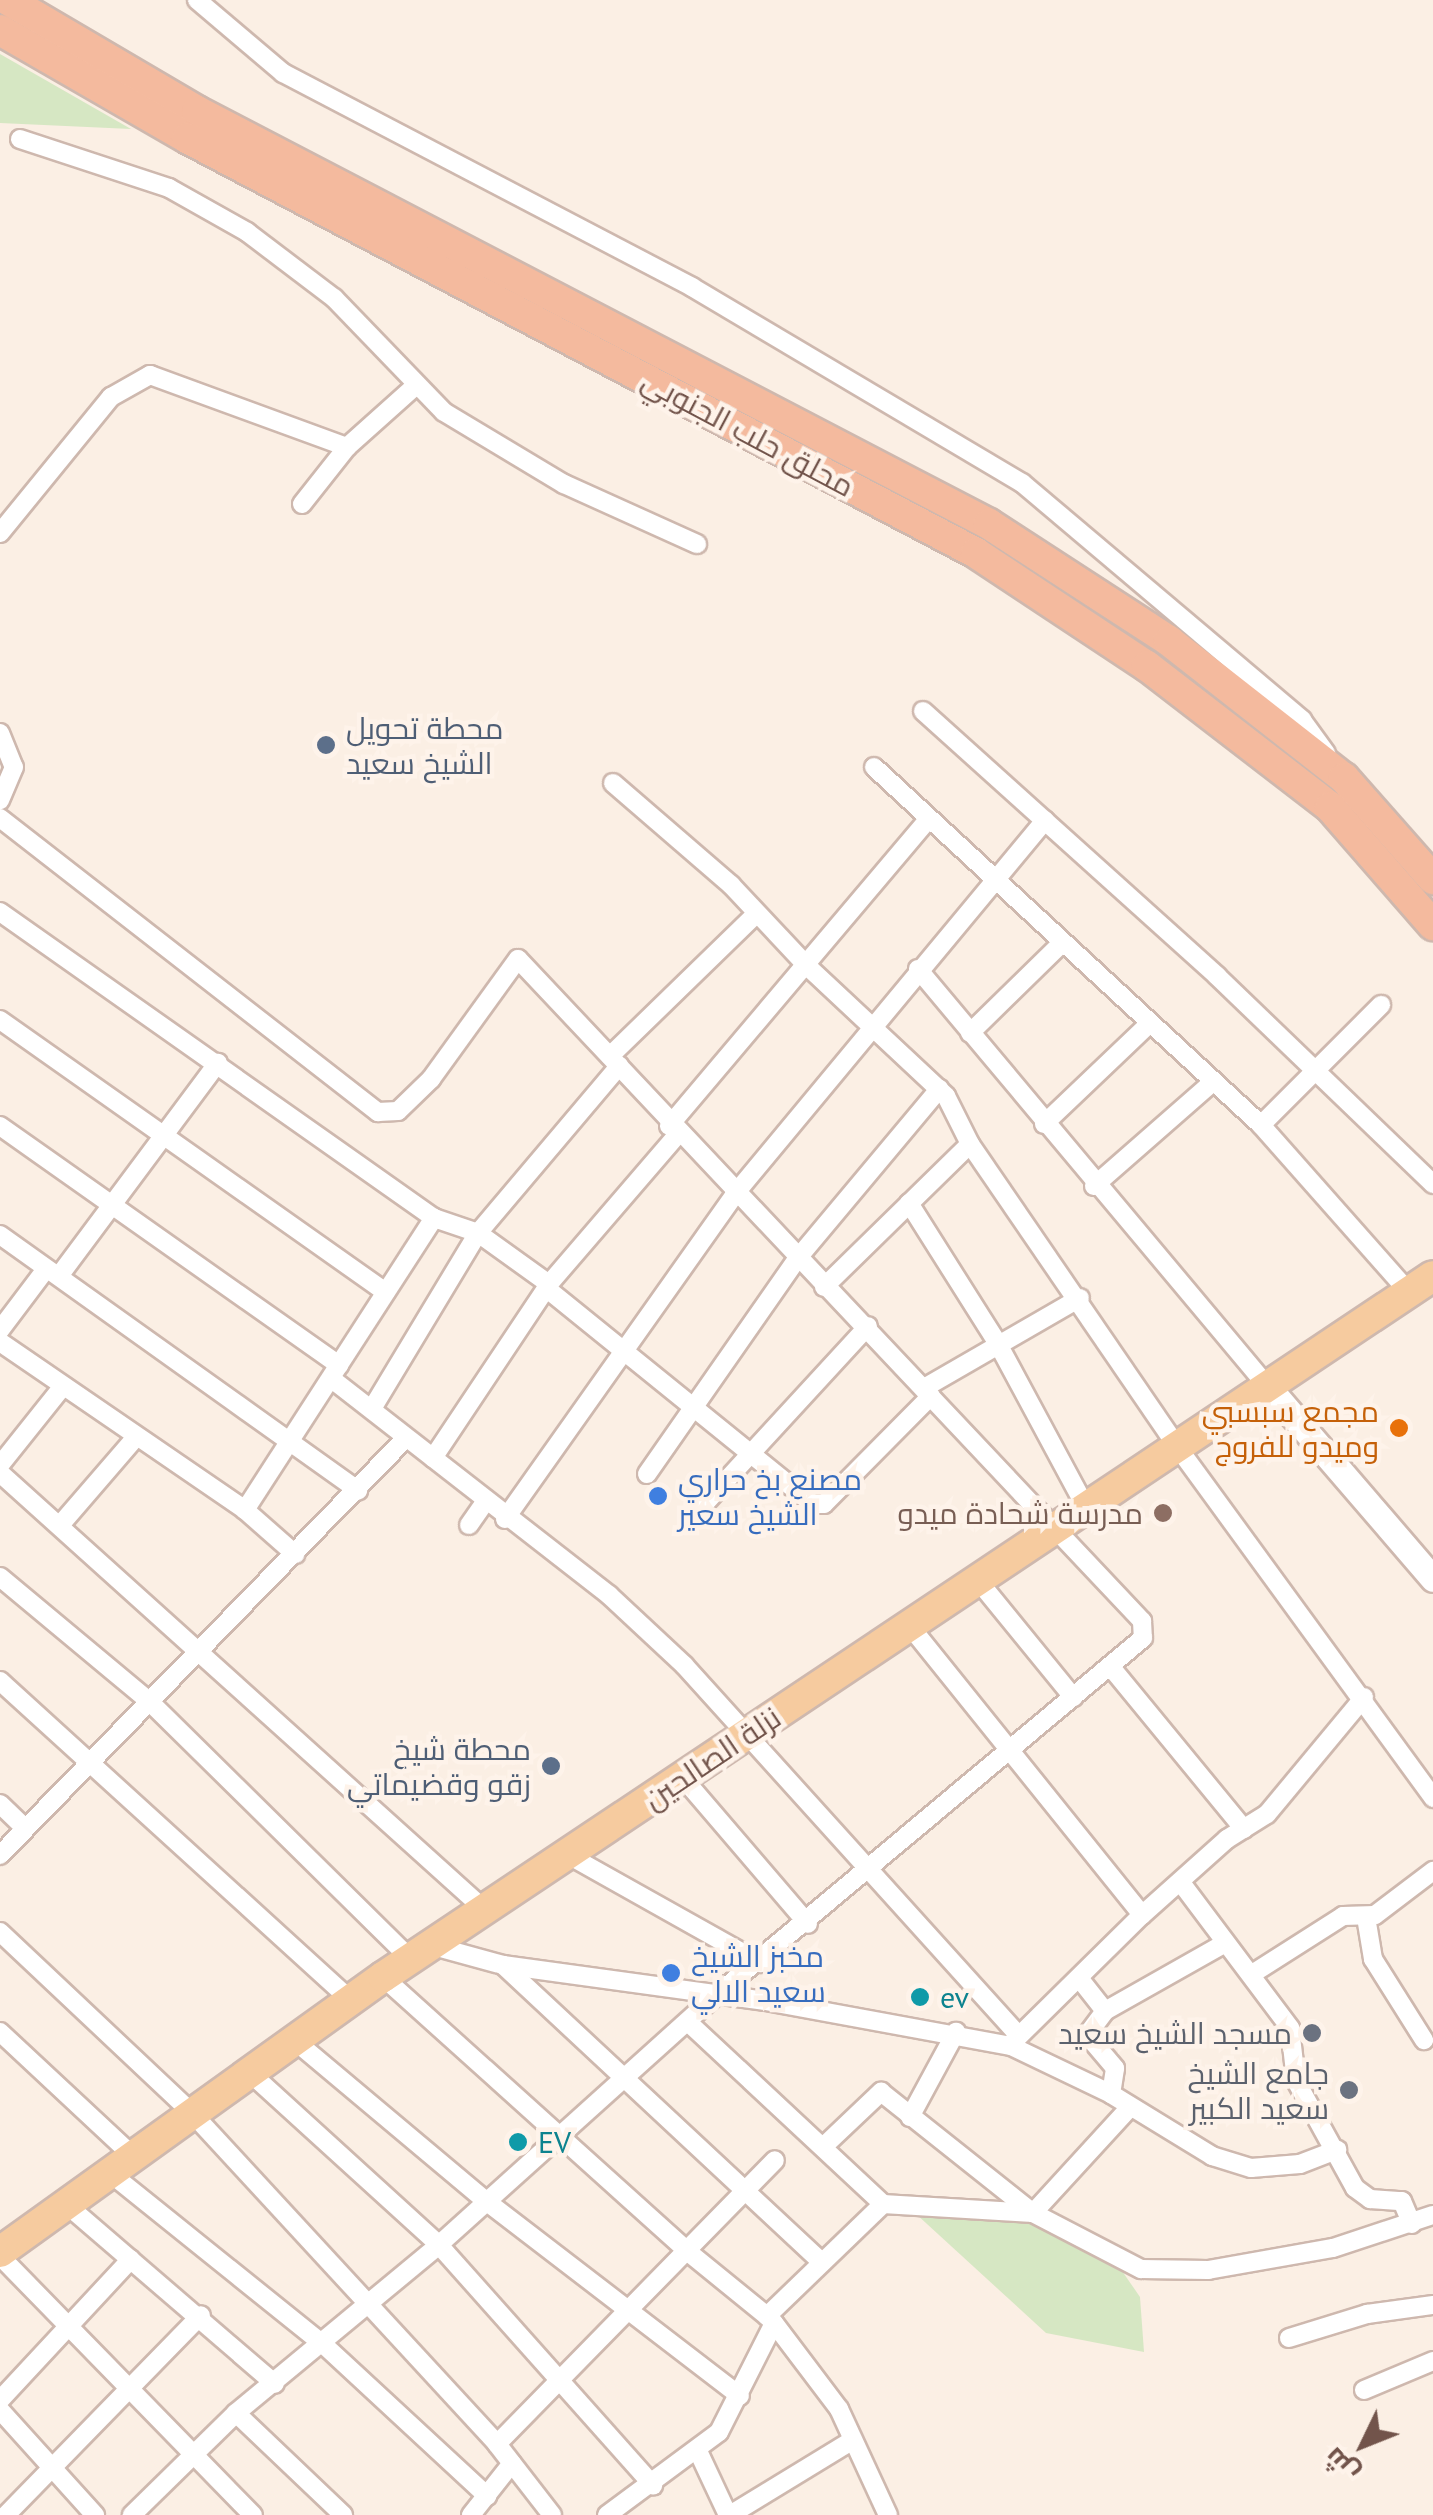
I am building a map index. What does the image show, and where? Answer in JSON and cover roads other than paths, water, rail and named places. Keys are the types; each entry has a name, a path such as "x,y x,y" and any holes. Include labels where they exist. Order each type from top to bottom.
{"highway":[{"name":"محلق حلب الجنوبي","path":"8,0 197,110 988,524 1170,642 1344,778 1433,879"},
{"name":"محلق حلب الجنوبي","path":"0,30 187,138 976,553 1147,666 1330,808 1433,925"}],"main road":[{"name":"نزلة الصالحين","path":"0,2254 383,1976 570,1856 746,1732 1421,1284"},
{"path":"1268,1387 1433,1579"}],"street":[{"path":"197,0 284,73 692,287 1022,482 1302,720 1344,778"},
{"path":"20,139 170,188 247,232 334,298 414,387 564,484 697,544"},
{"path":"0,532 111,397 150,375 347,448"},
{"path":"302,504 347,448 414,387"},
{"path":"923,711 1045,820 1433,1184"},
{"path":"0,733 14,767 0,800"},
{"path":"874,767 1214,1081 1421,1284"},
{"path":"613,783 731,886 754,916 939,1089 970,1144 1080,1298 1176,1445 1364,1697 1433,1798"},
{"path":"0,818 378,1112 398,1111 431,1079 518,959 734,1195 868,1326 1142,1621 1144,1638 761,1964 714,1997 690,2024 439,2246 236,2413 132,2515"},
{"path":"433,1458 547,1286 928,819"},
{"path":"505,1519 734,1195 993,878 1045,820"},
{"path":"0,912 434,1218 478,1233 693,1401 819,1506 928,1392 998,1344 1080,1298"},
{"path":"373,1407 478,1233 615,1061 754,916"},
{"path":"970,1032 1062,943"},
{"path":"918,969 1094,1186 1268,1387"},
{"path":"1260,1125 1381,1004"},
{"path":"0,1020 386,1292"},
{"path":"1044,1124 1150,1023"},
{"path":"0,1330 110,1208 218,1063"},
{"path":"1094,1186 1214,1081"},
{"path":"647,1474 693,1401 797,1259 939,1089"},
{"path":"0,1126 336,1372 404,1440 433,1458 505,1519 610,1595 746,1732 1014,2040 1212,2156 1251,2168 1300,2164 1337,2150"},
{"path":"824,1287 970,1144"},
{"path":"909,1203 998,1344 1087,1509"},
{"path":"245,1510 434,1218"},
{"path":"0,1235 358,1490"},
{"path":"698,1510 868,1326"},
{"path":"0,1342 245,1510 295,1554"},
{"path":"63,1386 0,1469 201,1647 484,1910"},
{"path":"60,1524 136,1437"},
{"path":"0,1855 404,1440"},
{"path":"469,1526 485,1502"},
{"path":"0,1577 149,1701 421,1952 1014,2040"},
{"path":"976,1578 1074,1697"},
{"path":"909,1625 1142,1915"},
{"path":"1110,1666 1244,1830"},
{"path":"0,1681 350,1999"},
{"path":"1014,2040 1142,1915 1266,1814 1364,1697"},
{"path":"683,1778 808,1924"},
{"path":"0,1804 25,1828"},
{"path":"570,1856 761,1964"},
{"path":"1252,1974 1343,1916 1366,1916 1433,1872"},
{"path":"1182,1884 1290,2028 1296,2081 1355,2188 1370,2198 1402,2201 1412,2224"},
{"path":"1366,1916 1373,1959 1424,2040"},
{"path":"0,1932 192,2113 365,2306 498,2444 552,2515"},
{"path":"1111,2094 1115,2068 1087,2034 1105,2011 1225,1943"},
{"path":"502,1965 748,2187 819,2260"},
{"path":"383,1976 687,2251 771,2319 818,2375 888,2515"},
{"path":"1080,1978 1105,2011"},
{"path":"690,2024 883,2204 1033,2213"},
{"path":"0,2032 122,2165 487,2496"},
{"path":"910,2117 956,2032"},
{"path":"294,2040 486,2201 740,2396"},
{"path":"248,2071 439,2246 564,2381 654,2486"},
{"path":"824,2146 877,2092 1033,2213 1140,2268 1208,2270 1316,2251 1433,2215"},
{"path":"1033,2213 1130,2107"},
{"path":"498,2444 564,2381 775,2160"},
{"path":"606,2515 628,2510 719,2432 740,2396 771,2319 819,2260 883,2204"},
{"path":"67,2205 201,2315 275,2384"},
{"path":"0,2254 244,2512"},
{"path":"0,2400 66,2325 132,2259"},
{"path":"1290,2338 1368,2314 1433,2305"},
{"path":"6,2515 130,2393 201,2315"},
{"path":"1364,2390 1433,2361"},
{"path":"0,2410 95,2515"},
{"path":"236,2413 343,2515"},
{"path":"704,2515 727,2511 853,2440"},
{"path":"698,2451 727,2511"},
{"path":"471,2515 512,2464"}],"place":[{"name":"محطة تحويل الشيخ سعيد","path":"326,745"},
{"name":"مجمع سبسبي وميدو للفروج","path":"1399,1428"},
{"name":"مصنع بخ حراري الشيخ سعير","path":"658,1496"},
{"name":"مدرسة شحادة ميدو","path":"1163,1513"},
{"name":"محطة شيخ زقو وقضيماتي","path":"551,1766"},
{"name":"مخبز الشيخ سعيد الالي","path":"671,1973"},
{"name":"ev","path":"920,1997"},
{"name":"مسجد الشيخ سعيد","path":"1312,2033"},
{"name":"جامع الشيخ سعيد الكبير","path":"1349,2090"},
{"name":"EV","path":"518,2142"}]}
